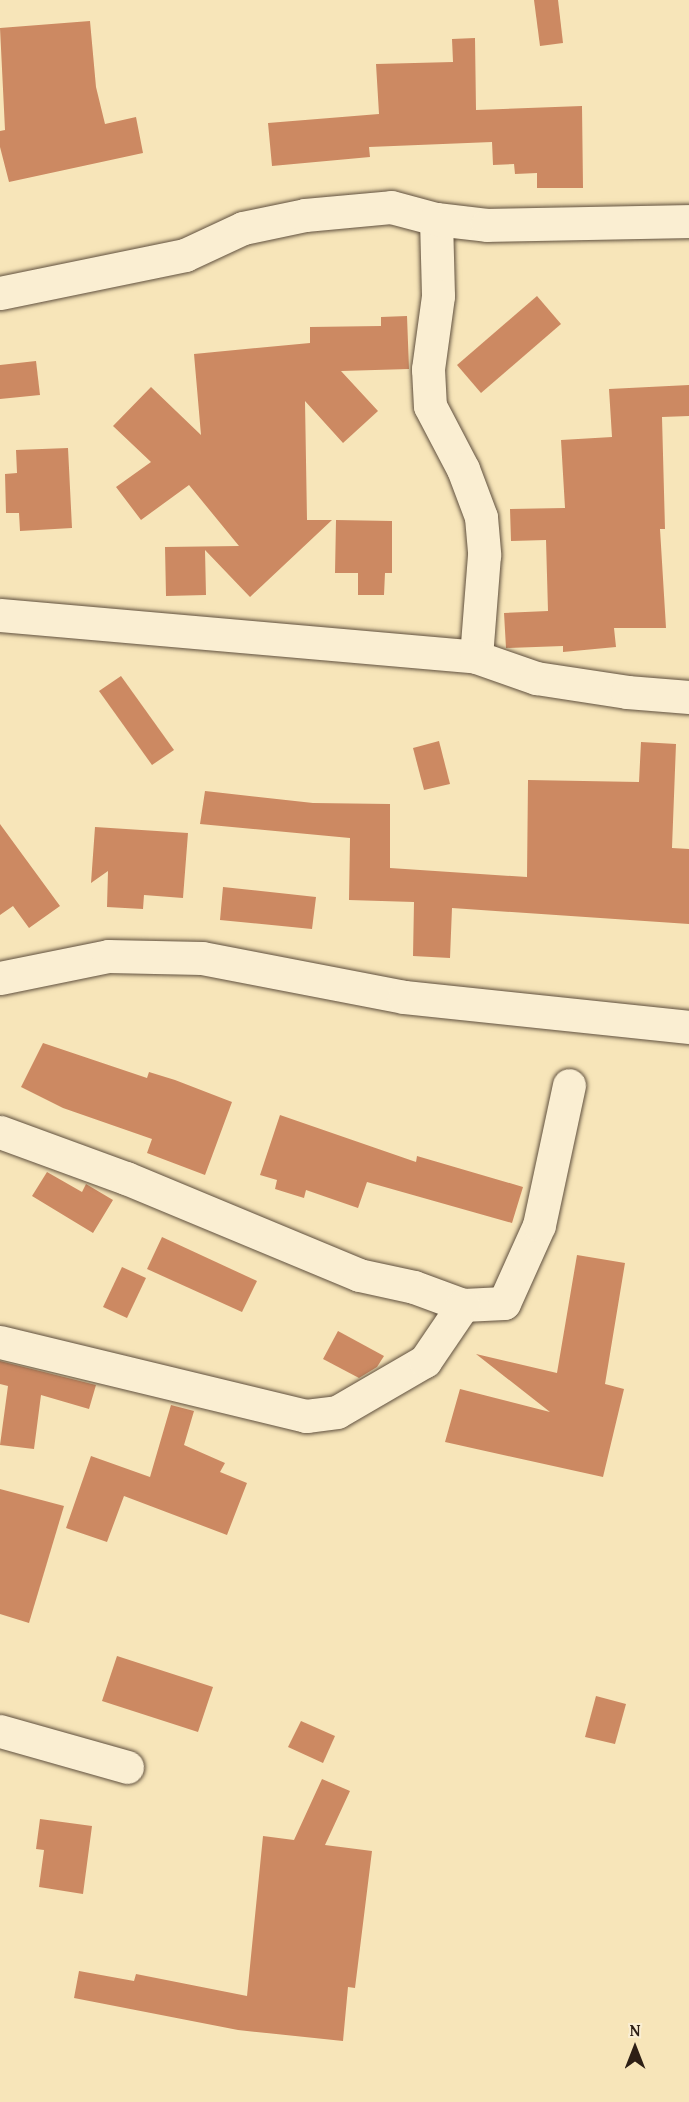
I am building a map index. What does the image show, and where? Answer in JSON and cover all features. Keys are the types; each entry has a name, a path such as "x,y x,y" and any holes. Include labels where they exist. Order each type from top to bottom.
{"street":[{"path":"0,293 185,255 243,228 305,215 392,207 436,219 487,225 689,221"},
{"path":"436,219 438,296 428,369 430,406 463,469 481,518 484,555 476,657"},
{"path":"0,615 476,657 536,678 627,692 689,697"},
{"path":"0,978 108,956 202,958 404,997 689,1027"},
{"path":"0,1132 126,1178 359,1275 414,1287 463,1305 504,1303 539,1226 569,1085"},
{"path":"0,1342 306,1416 337,1412 425,1361 463,1305"},
{"path":"0,1731 127,1767"}],"building":[{"path":"534,0 558,0 563,43 540,46"},
{"path":"90,21 96,87 105,124 136,117 143,153 9,182 0,147 0,131 5,130 0,28"},
{"path":"475,38 476,110 582,106 583,188 537,188 537,173 515,174 514,164 493,165 492,142 369,147 370,157 272,166 268,123 379,114 376,64 453,62 452,39"},
{"path":"537,296 561,324 481,393 457,365"},
{"path":"407,316 409,369 341,371 378,411 343,443 305,401 307,520 332,520 250,597 205,550 206,595 166,596 165,547 239,546 189,485 141,520 116,487 151,462 113,426 151,387 201,435 194,354 310,343 310,327 381,326 381,317"},
{"path":"36,361 40,395 0,399 0,365"},
{"path":"689,385 689,416 662,417 665,529 660,529 666,628 614,628 616,647 563,652 563,646 506,648 504,613 548,611 546,540 511,541 510,509 565,508 561,440 612,437 609,389"},
{"path":"68,448 72,528 20,531 19,513 6,513 5,474 17,473 16,450"},
{"path":"336,520 392,521 392,573 385,573 384,595 358,595 358,573 335,573"},
{"path":"121,676 174,750 152,765 99,691"},
{"path":"439,741 450,784 424,790 413,748"},
{"path":"641,742 676,744 672,848 689,849 689,924 452,908 450,958 413,956 414,902 349,900 350,838 200,824 205,791 313,803 390,804 390,868 527,877 528,780 639,782"},
{"path":"0,824 60,906 29,928 13,906 0,915"},
{"path":"95,827 188,833 183,898 144,895 143,909 107,907 108,871 91,883"},
{"path":"223,887 316,897 312,929 220,920"},
{"path":"43,1043 147,1078 149,1072 175,1080 232,1102 205,1175 147,1153 152,1139 63,1108 21,1087"},
{"path":"280,1115 416,1162 417,1156 523,1187 512,1223 367,1182 358,1208 306,1190 304,1198 275,1189 277,1180 260,1175"},
{"path":"47,1172 82,1192 86,1184 113,1200 93,1233 32,1196"},
{"path":"162,1237 257,1281 242,1312 147,1269"},
{"path":"577,1255 625,1263 605,1384 624,1389 603,1477 445,1442 460,1389 550,1412 476,1354 557,1373"},
{"path":"122,1267 146,1278 127,1318 103,1307"},
{"path":"338,1331 384,1356 377,1367 359,1378 323,1359"},
{"path":"0,1361 96,1385 89,1409 41,1395 34,1449 0,1445 8,1386 0,1384"},
{"path":"171,1405 194,1411 184,1445 225,1463 220,1472 247,1483 227,1535 124,1496 107,1542 66,1528 91,1456 150,1477"},
{"path":"0,1489 64,1506 29,1623 0,1614"},
{"path":"117,1656 213,1687 198,1732 102,1701"},
{"path":"596,1696 626,1704 615,1744 585,1737"},
{"path":"301,1721 335,1736 323,1763 288,1747"},
{"path":"322,1779 350,1791 325,1845 372,1851 355,1988 348,1987 343,2041 238,2030 74,1998 79,1971 134,1981 136,1974 247,1996 263,1836 294,1840"},
{"path":"40,1819 92,1826 83,1894 39,1887 44,1850 36,1849"}]}
